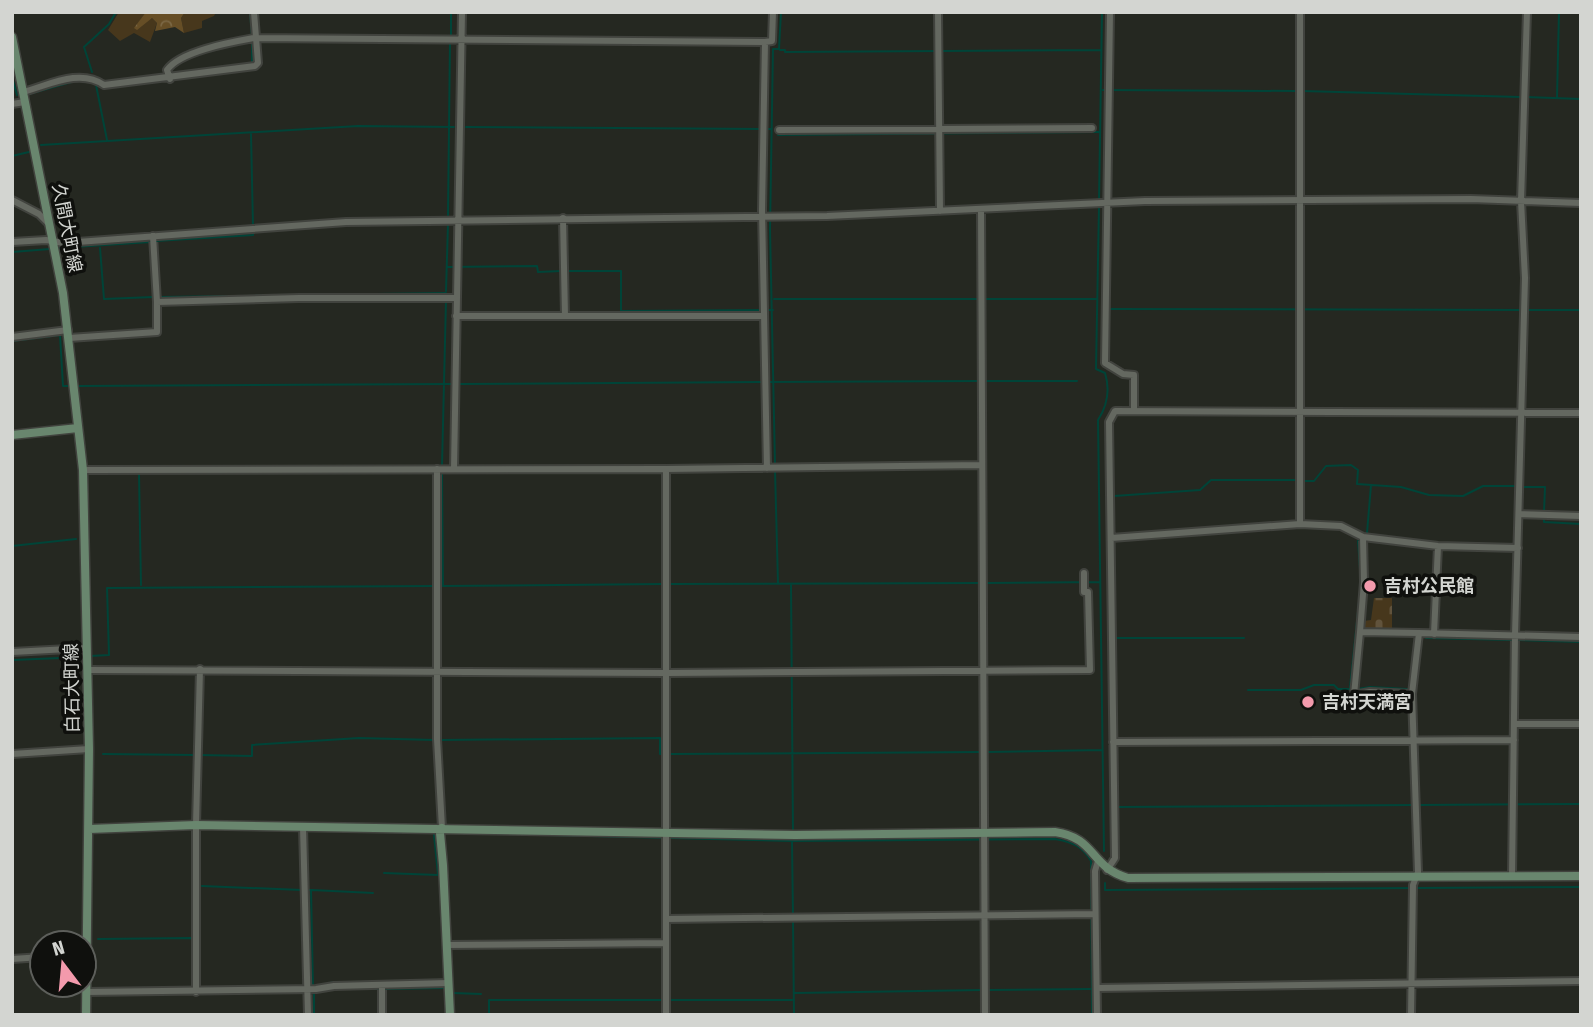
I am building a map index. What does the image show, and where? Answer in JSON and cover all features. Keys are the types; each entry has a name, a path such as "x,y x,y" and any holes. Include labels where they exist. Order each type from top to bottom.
{"street":[{"path":"23,92 81,76 94,78 104,85 170,79 255,66 254,12"},
{"path":"454,469 456,316 449,299 457,267 462,12"},
{"path":"170,79 167,70 170,65 198,51 253,38 765,42 772,41 773,12"},
{"path":"938,12 940,211"},
{"path":"1110,12 1110,90 1103,202 1105,363 1123,374 1134,375 1134,411"},
{"path":"1300,12 1300,524"},
{"path":"1512,876 1515,638 1525,278 1521,201 1527,12"},
{"name":"久間大町線","path":"12,37 68,334 78,428"},
{"path":"765,42 763,130 768,216 764,312 765,382 772,468"},
{"path":"12,104 25,102"},
{"path":"779,130 939,132 1092,128"},
{"path":"12,242 46,240 53,247 346,222 768,216 940,211 1103,202 1471,199 1581,204"},
{"path":"12,200 38,214 49,225"},
{"path":"981,209 985,1015"},
{"path":"564,218 565,316"},
{"path":"12,337 158,332 153,240"},
{"path":"156,299 449,299"},
{"path":"456,316 764,312"},
{"path":"1097,1015 1093,914 1095,871 1115,858 1109,422 1115,411 1581,413"},
{"path":"12,435 78,428"},
{"name":"白石大町線","path":"78,428 83,470 88,670 89,829 86,929"},
{"path":"83,470 666,469 982,465"},
{"path":"440,469 436,582 437,740 450,1015"},
{"path":"666,469 666,1015"},
{"path":"1519,514 1581,516"},
{"path":"1111,538 1300,524 1341,526 1363,537 1438,546 1518,548"},
{"path":"1363,537 1364,582 1354,695 1370,692 1412,694"},
{"path":"1434,634 1438,546"},
{"path":"88,670 666,673 1090,670 1088,592 1084,592 1084,578"},
{"path":"1360,632 1515,638 1581,637"},
{"path":"1411,1015 1414,884 1418,872 1412,694 1419,634"},
{"path":"12,652 87,654"},
{"path":"196,989 200,669"},
{"path":"1514,724 1581,724"},
{"path":"1113,742 1514,740"},
{"path":"12,754 89,749"},
{"path":"89,829 196,825 442,828 665,836 984,838 1055,832 1069,834 1086,845 1102,866 1128,878 1414,884 1512,876 1581,876"},
{"path":"303,827 303,892 312,989 308,1015"},
{"path":"666,919 1093,914"},
{"path":"447,945 666,943"},
{"path":"1097,988 1581,981"},
{"path":"98,992 312,989 343,986 449,988"},
{"path":"382,988 382,1015"}],"green space":[{"path":"119,12 146,12 135,28 152,18 157,23 150,42 134,33 120,41 108,30"},
{"path":"146,12 185,12 181,18 184,33 175,27 155,31 157,23 152,18 137,30 134,28"},
{"path":"185,12 216,12 214,16 202,21 202,28 184,33 181,18"},
{"path":"1374,598 1392,598 1392,629 1362,629 1364,621 1371,620"}],"waterway":[{"path":"92,72 84,47 109,24 116,12"},
{"path":"250,12 252,37"},
{"path":"451,12 451,36"},
{"path":"775,464 770,229 773,49 779,49 781,12"},
{"path":"1099,200 1102,12"},
{"path":"1557,97 1559,12"},
{"path":"448,215 450,41"},
{"path":"252,42 252,62"},
{"path":"780,50 1101,50"},
{"path":"12,77 17,95"},
{"path":"29,94 75,81"},
{"path":"96,85 107,140"},
{"path":"1103,90 1296,91"},
{"path":"1302,91 1520,97"},
{"path":"1526,97 1581,99"},
{"path":"41,145 358,126 454,127"},
{"path":"466,127 772,129"},
{"path":"778,135 1099,132"},
{"path":"251,134 253,226"},
{"path":"12,156 29,152"},
{"path":"1099,206 1096,369 1105,373 1107,379 1104,409 1098,420 1104,851"},
{"path":"446,291 448,224"},
{"path":"156,241 253,235 253,232"},
{"path":"59,248 151,242"},
{"path":"100,248 104,299 153,297"},
{"path":"12,252 50,249"},
{"path":"448,267 537,266 538,272 561,271"},
{"path":"568,271 621,271 621,311 773,310"},
{"path":"158,297 446,293"},
{"path":"774,299 978,299"},
{"path":"984,299 1097,299"},
{"path":"442,466 446,300"},
{"path":"1109,309 1581,310"},
{"path":"12,341 60,335 63,386 72,386"},
{"path":"767,382 978,381"},
{"path":"984,381 1077,381"},
{"path":"459,384 761,382"},
{"path":"77,386 453,384"},
{"path":"1302,481 1314,481 1326,466 1351,465 1358,470 1357,484 1401,487 1429,495 1463,496 1483,486 1518,486"},
{"path":"775,470 778,583"},
{"path":"442,471 443,585"},
{"path":"139,474 141,585"},
{"path":"1114,496 1200,490 1211,480 1296,480"},
{"path":"1367,533 1371,485"},
{"path":"1523,487 1545,487 1544,512"},
{"path":"1544,518 1544,522 1581,524"},
{"path":"12,546 76,539"},
{"path":"1350,687 1361,583 1358,541"},
{"path":"987,583 1100,582"},
{"path":"668,584 981,583"},
{"path":"441,586 663,584"},
{"path":"791,585 793,832"},
{"path":"90,656 109,655 107,588 435,586"},
{"path":"1116,638 1244,638"},
{"path":"1426,638 1512,640"},
{"path":"1518,640 1581,642"},
{"path":"12,660 85,657"},
{"path":"1248,690 1301,690 1314,685 1353,689"},
{"path":"1358,689 1407,689"},
{"path":"199,755 252,756 252,745 359,738 435,740"},
{"path":"440,740 660,738 660,754 664,754"},
{"path":"988,752 1102,750"},
{"path":"669,754 982,752"},
{"path":"103,754 194,755"},
{"path":"1419,805 1581,804"},
{"path":"1118,807 1414,805"},
{"path":"464,833 792,841 1055,839 1067,842 1080,848 1091,861 1092,1015"},
{"path":"384,873 438,875 434,835"},
{"path":"792,841 793,916"},
{"path":"1105,883 1105,890 1581,887"},
{"path":"202,886 302,890"},
{"path":"308,890 311,890 313,986"},
{"path":"312,890 373,893"},
{"path":"793,921 794,1015"},
{"path":"98,939 192,938 194,988"},
{"path":"322,985 343,983"},
{"path":"384,989 445,988"},
{"path":"343,989 379,989"},
{"path":"987,990 1090,989"},
{"path":"795,993 982,990"},
{"path":"314,992 314,1015"},
{"path":"453,993 481,994"},
{"path":"489,1015 489,1000 663,1000"},
{"path":"668,1000 792,1000"}],"place":[{"name":"吉村公民館","path":"1370,586"},
{"name":"吉村天満宮","path":"1308,702"}]}
